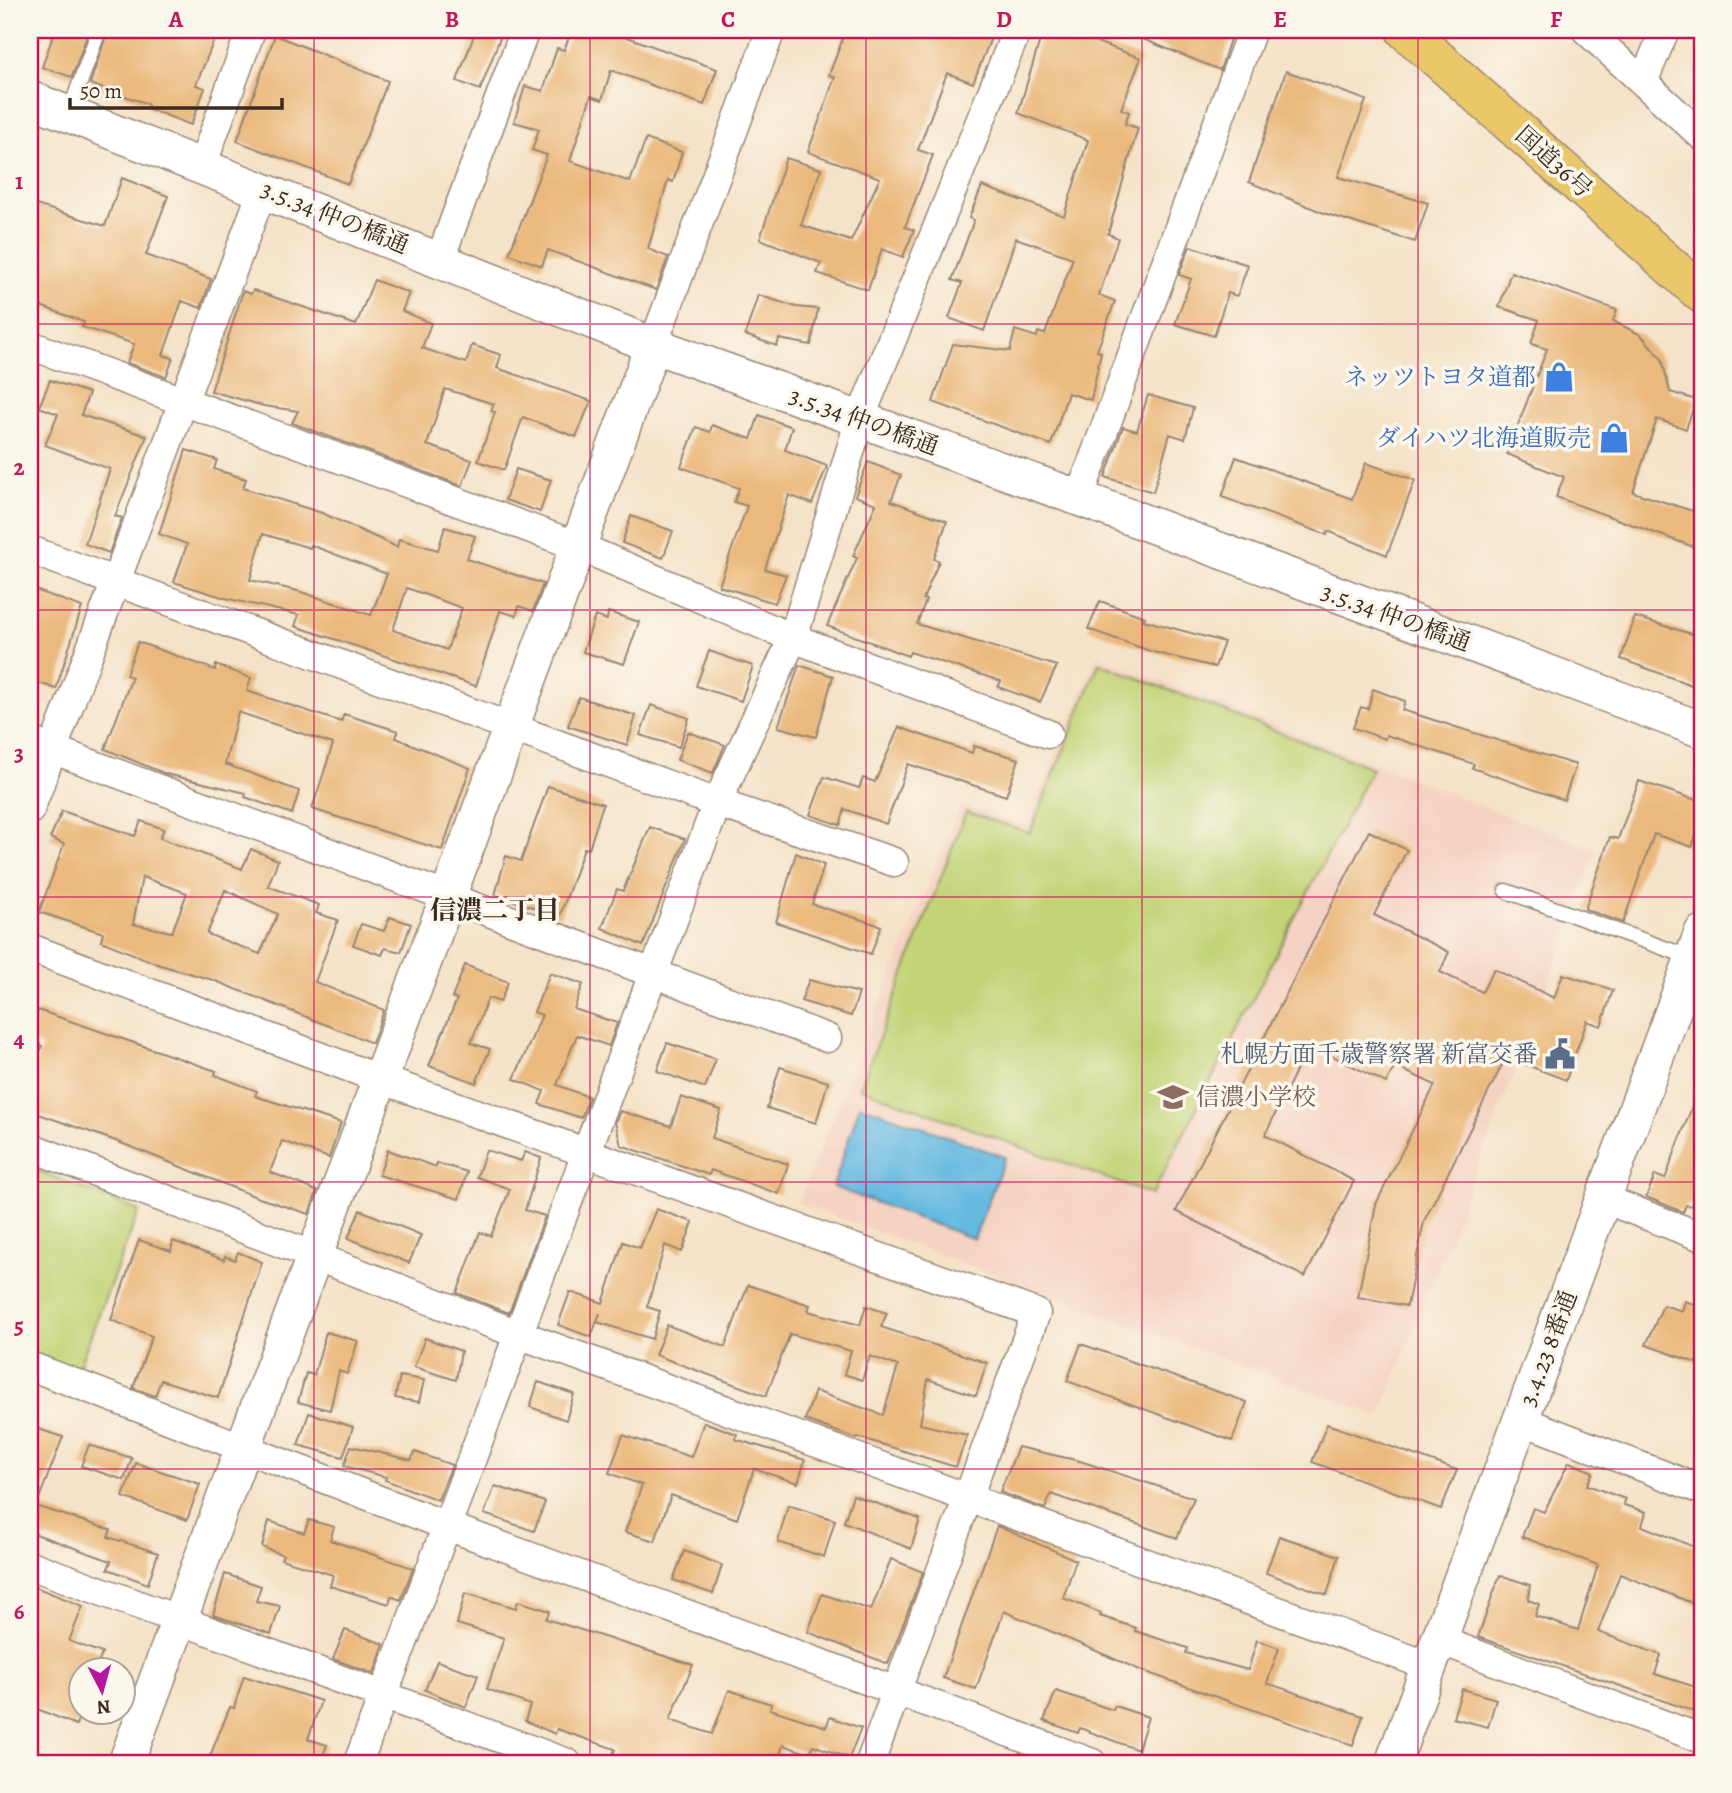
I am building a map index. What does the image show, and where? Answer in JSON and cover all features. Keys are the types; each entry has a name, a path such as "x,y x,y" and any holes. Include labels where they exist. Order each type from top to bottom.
{"highway":[{"name":"国道36号","path":"1405,30 1702,294"}],"street":[{"path":"202,166 251,30"},
{"path":"440,259 525,30"},
{"path":"126,1763 771,30"},
{"path":"358,1763 717,803 793,638 860,419 1017,30"},
{"path":"1079,498 1252,30"},
{"path":"1586,30 1702,136"},
{"path":"1643,82 1665,30"},
{"name":"3.5.34 仲の橋通","path":"30,100 263,189 653,345 1079,498 1702,730"},
{"path":"30,810 41,745 115,583 263,189"},
{"path":"30,345 578,546 793,638 1048,734"},
{"path":"30,550 717,803 894,862"},
{"path":"41,745 827,1038"},
{"path":"30,948 380,1079 1036,1313 870,1763"},
{"name":"3.4.23 8番通","path":"1394,1763 1604,1199 1695,969"},
{"path":"30,1147 519,1334 967,1499 1702,1739"},
{"path":"1604,1199 1702,1237"},
{"path":"30,1366 447,1526 1093,1763"},
{"path":"1521,1420 1702,1490"},
{"path":"30,1565 567,1763"}],"lane":[{"path":"69,114 99,30"},
{"path":"1506,891 1695,969"}],"shaded area":[{"name":"信濃小学校","path":"1097,656 1596,850 1546,991 1380,1416 798,1203 961,805 1026,825"}],"green space":[{"path":"1099,663 1372,768 1152,1195 860,1088 966,812 1030,833"},
{"path":"30,1168 139,1211 77,1371 30,1353"}],"water":[{"path":"860,1105 1005,1157 974,1239 833,1187"}],"building":[{"path":"55,30 89,30 72,77 42,67"},
{"path":"108,30 218,30 196,85 205,88 191,125 147,108 148,104 90,84"},
{"path":"476,30 503,30 480,90 457,81"},
{"path":"572,30 623,30 621,35 717,69 704,105 611,70 602,100 591,96 570,161 630,182 646,139 682,152 673,182 668,180 648,249 668,257 656,290 548,250 542,266 509,254 547,155 532,150 539,129 514,122 525,86 543,91 557,48 564,50"},
{"path":"846,30 994,30 973,83 947,73 918,150 933,155 905,227 914,230 903,257 882,249 868,290 817,273 821,263 760,239 786,158 821,169 801,225 851,241 880,178 808,152 835,77 829,75"},
{"path":"1043,30 1063,30 1141,58 1121,109 1129,112 1125,124 1138,128 1108,234 1118,238 1099,295 1115,301 1097,351 1101,352 1091,400 1068,393 1051,445 933,402 953,344 1010,351 1015,330 1037,337 1038,332 1045,334 1073,258 1016,238 984,331 949,318 962,283 952,280 974,220 969,218 982,186 1064,216 1088,140 1018,113"},
{"path":"1120,30 1233,30 1220,70"},
{"path":"275,35 388,81 348,184 237,141"},
{"path":"1286,71 1366,100 1338,177 1428,203 1415,242 1324,213 1249,182"},
{"path":"122,178 168,196 146,255 211,279 201,308 182,301 163,355 173,358 166,377 127,363 134,344 82,327 84,322 30,302 30,203 105,226"},
{"path":"1190,246 1248,265 1237,296 1228,293 1214,336 1175,324 1191,279 1179,275"},
{"path":"1511,272 1617,310 1613,321 1641,335 1662,359 1670,392 1696,400 1686,429 1657,419 1633,492 1702,514 1702,550 1556,497 1564,477 1507,454 1547,349 1531,344 1539,320 1499,307"},
{"path":"374,280 409,293 402,311 431,323 422,348 466,363 472,345 501,355 497,368 591,401 576,437 523,417 504,470 478,461 495,412 491,411 494,404 445,389 427,445 472,460 462,486 292,423 298,411 264,406 211,391 243,291 251,294 253,290 356,325"},
{"path":"758,295 796,307 818,309 811,345 779,339 777,346 745,335"},
{"path":"50,380 89,393 81,415 147,436 115,516 122,518 109,553 85,544 110,469 45,445 58,414 39,407"},
{"path":"1148,395 1193,408 1185,439 1170,434 1153,492 1105,477 1123,427 1137,431"},
{"path":"759,415 792,427 785,450 827,466 812,504 789,495 765,569 786,575 775,603 719,586 747,506 734,502 739,488 681,467 696,427 710,432 712,425 751,439"},
{"path":"186,450 217,460 214,469 246,479 243,488 322,513 397,547 399,539 438,550 445,527 475,536 467,559 543,584 533,611 519,606 516,616 500,611 476,686 295,626 299,615 225,598 174,582 187,544 159,534","holes":["263,534 310,548 311,545 387,574 371,615 298,591 250,580","407,588 462,608 447,650 393,630"]},
{"path":"1236,457 1352,499 1366,463 1415,480 1387,555 1328,531 1327,535 1222,497"},
{"path":"868,462 901,475 891,501 947,521 934,559 939,561 923,599 926,600 917,624 1057,666 1040,702 998,687 1001,681 910,652 908,656 827,626 857,558 853,556 876,504 855,496"},
{"path":"516,469 551,480 540,512 505,500"},
{"path":"631,516 673,531 663,558 622,543"},
{"path":"30,588 82,607 56,689 30,680"},
{"path":"1100,601 1145,617 1143,620 1224,642 1215,667 1153,652 1088,629"},
{"path":"608,612 639,622 624,664 583,652 595,616 607,620"},
{"path":"1635,617 1702,637 1702,689 1621,659"},
{"path":"138,642 215,670 216,665 251,678 247,691 341,722 344,714 398,731 396,738 470,768 442,850 312,809 333,744 238,712 225,764 299,791 292,814 245,797 246,793 166,774 105,749 132,677 126,675"},
{"path":"709,651 753,666 741,701 696,686"},
{"path":"799,665 833,676 816,737 778,727"},
{"path":"1373,689 1405,701 1402,710 1576,765 1564,800 1472,768 1474,764 1386,735 1385,739 1353,728 1361,707 1368,709"},
{"path":"579,697 636,716 627,745 568,726"},
{"path":"651,705 689,718 679,747 640,735"},
{"path":"899,727 972,753 974,746 1019,759 1006,796 908,764 886,824 845,809 840,825 810,815 824,777 859,788 863,778 875,782"},
{"path":"688,732 725,745 713,773 677,760"},
{"path":"1639,781 1702,802 1702,820 1692,847 1654,834 1623,923 1585,909 1610,837 1618,839"},
{"path":"548,786 603,804 589,849 584,848 560,916 495,895 506,856 521,861"},
{"path":"62,811 135,836 141,821 164,829 160,838 242,869 251,849 278,860 268,886 319,905 316,913 338,920 315,982 384,1010 372,1043 213,980 160,965 101,941 103,933 39,912 64,844 50,838","holes":["142,877 187,893 172,932 133,924","225,890 278,914 260,954 207,934"]},
{"path":"650,827 685,839 643,946 602,928 617,889 623,891"},
{"path":"1369,831 1407,850 1374,915 1449,952 1440,972 1482,992 1494,969 1554,998 1563,974 1613,990 1601,1026 1587,1021 1566,1080 1506,1057 1424,1221 1407,1306 1358,1297 1376,1204 1435,1085 1395,1066 1386,1083 1309,1044 1265,1135 1354,1181 1305,1277 1176,1211"},
{"path":"796,853 824,865 812,904 881,926 871,954 776,922"},
{"path":"390,917 411,924 401,952 385,948 382,955 353,945 361,924 384,931"},
{"path":"465,965 508,982 500,1002 488,998 471,1043 490,1049 476,1083 429,1066 457,999 452,998"},
{"path":"550,973 583,984 574,1009 617,1023 609,1046 577,1035 557,1085 589,1097 581,1118 539,1104 544,1091 514,1079 542,1015 534,1012"},
{"path":"809,980 859,993 851,1016 801,1001"},
{"path":"38,1010 216,1071 215,1075 257,1091 255,1096 341,1123 329,1158 282,1141 270,1172 317,1191 309,1214 259,1198 116,1141 30,1111 30,1079 42,1046 30,1040"},
{"path":"667,1043 716,1059 705,1088 657,1071"},
{"path":"780,1067 828,1082 816,1123 767,1108"},
{"path":"1700,1085 1702,1188 1696,1206 1686,1205 1683,1212 1646,1197 1655,1175 1665,1179"},
{"path":"681,1097 721,1110 712,1138 788,1164 779,1194 711,1170 709,1175 621,1145 615,1122 620,1111 671,1126"},
{"path":"388,1150 436,1167 437,1163 467,1172 459,1199 379,1175"},
{"path":"486,1150 521,1161 525,1152 541,1158 525,1210 545,1216 509,1313 457,1293 480,1232 491,1236 510,1189 477,1177"},
{"path":"656,1209 693,1222 682,1252 665,1245 647,1307 660,1311 652,1339 597,1322 600,1313 591,1337 558,1325 570,1292 603,1303 623,1242 640,1248"},
{"path":"360,1210 421,1235 409,1263 348,1238"},
{"path":"139,1240 171,1251 173,1241 224,1260 225,1256 235,1260 238,1252 262,1262 218,1398 161,1380 155,1396 133,1388 152,1336 111,1320"},
{"path":"748,1285 810,1305 808,1311 860,1325 866,1306 887,1313 881,1327 987,1363 976,1396 928,1379 920,1424 967,1435 956,1467 858,1437 857,1439 805,1420 815,1391 883,1415 898,1366 870,1356 862,1380 844,1374 851,1351 790,1334 766,1396 655,1355 667,1325 725,1347"},
{"path":"1685,1301 1702,1307 1702,1365 1646,1345 1663,1305 1682,1311"},
{"path":"326,1332 358,1341 347,1374 339,1371 330,1410 298,1402 306,1373 314,1375"},
{"path":"425,1338 461,1351 456,1380 414,1367"},
{"path":"1081,1344 1247,1402 1232,1441 1067,1381"},
{"path":"400,1376 424,1380 419,1402 395,1398"},
{"path":"538,1382 574,1394 566,1420 530,1407"},
{"path":"309,1413 353,1427 343,1457 298,1445"},
{"path":"704,1422 737,1434 735,1439 805,1460 798,1483 754,1469 737,1519 671,1495 655,1541 625,1532 642,1485 609,1473 623,1435 691,1457"},
{"path":"1327,1424 1457,1470 1441,1509 1312,1462"},
{"path":"35,1428 63,1437 36,1506 111,1530 108,1537 158,1553 148,1584 108,1569 111,1561 30,1532 30,1441"},
{"path":"89,1445 132,1458 124,1480 81,1466"},
{"path":"351,1446 411,1460 415,1452 452,1465 438,1500 385,1480 386,1477 344,1466"},
{"path":"1018,1447 1080,1461 1194,1498 1177,1538 1051,1494 1045,1509 1000,1492"},
{"path":"1569,1462 1593,1472 1587,1485 1625,1499 1624,1505 1646,1512 1642,1526 1702,1550 1702,1607 1620,1574 1598,1632 1661,1655 1655,1674 1702,1689 1702,1714 1478,1637 1500,1575 1530,1585 1528,1600 1539,1604 1535,1616 1578,1630 1598,1565 1522,1537 1533,1508 1544,1512"},
{"path":"136,1463 200,1484 187,1520 123,1497"},
{"path":"495,1486 545,1502 534,1531 484,1514"},
{"path":"853,1495 920,1519 911,1549 844,1522"},
{"path":"788,1505 835,1520 824,1557 778,1542"},
{"path":"309,1520 334,1527 330,1540 413,1568 401,1600 391,1596 389,1604 330,1586 333,1575 281,1559 283,1555 262,1547 269,1521 304,1533"},
{"path":"997,1526 1076,1560 1063,1598 1101,1613 1100,1616 1136,1628 1135,1631 1188,1648 1186,1653 1248,1670 1257,1640 1279,1648 1267,1683 1363,1716 1353,1745 1140,1670 1004,1611 976,1689 943,1678"},
{"path":"1279,1536 1339,1556 1327,1595 1266,1573"},
{"path":"684,1551 722,1565 713,1594 673,1580"},
{"path":"891,1559 923,1572 888,1664 808,1632 822,1594 871,1610"},
{"path":"225,1574 261,1586 256,1601 280,1606 271,1634 213,1615"},
{"path":"30,1585 83,1606 69,1641 102,1653 101,1657 66,1657 66,1721 30,1706"},
{"path":"465,1593 516,1608 518,1601 550,1611 546,1619 693,1665 670,1720 712,1734 729,1690 771,1704 770,1709 826,1727 830,1717 861,1728 849,1758 813,1745 810,1754 783,1745 777,1763 638,1763 613,1755 615,1749 557,1729 555,1734 525,1721 530,1705 487,1689 504,1638 457,1624"},
{"path":"345,1630 384,1644 374,1674 333,1659"},
{"path":"437,1661 478,1675 466,1707 425,1690"},
{"path":"244,1676 321,1701 308,1739 327,1745 320,1763 207,1763 230,1707 234,1708"},
{"path":"1462,1689 1496,1699 1488,1727 1453,1718"},
{"path":"1056,1691 1113,1710 1115,1706 1148,1717 1138,1750 1080,1728 1078,1733 1044,1721"}],"place":[{"name":"ネッツトヨタ道都","path":"1559,377"},
{"name":"ダイハツ北海道販売","path":"1614,438"},
{"name":"札幌方面千歳警察署 新富交番","path":"1560,1054"},
{"name":"信濃小学校","path":"1173,1097"}],"district":[{"name":"信濃二丁目","path":"495,910"}]}
